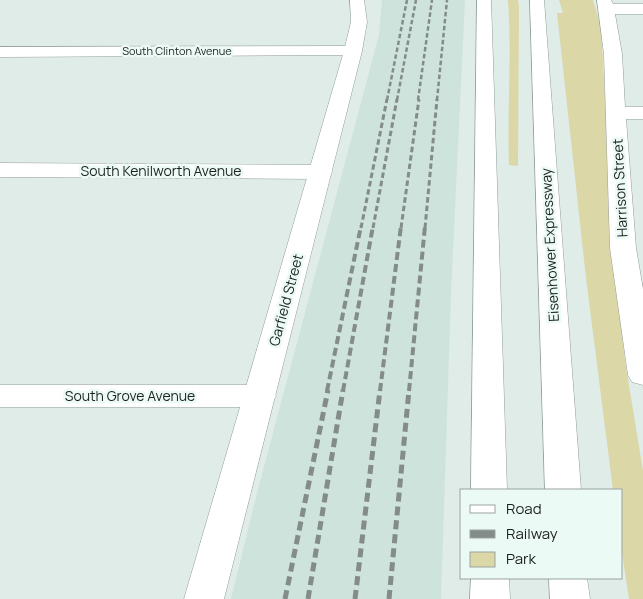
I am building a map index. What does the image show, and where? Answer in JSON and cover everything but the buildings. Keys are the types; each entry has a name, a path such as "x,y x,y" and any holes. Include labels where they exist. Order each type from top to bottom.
{"main road":[{"name":"Garfield Street","path":"204,599 353,51 359,22 357,0"},
{"path":"484,0 489,489"},
{"name":"Eisenhower Expressway","path":"537,0 563,489"},
{"path":"606,4 643,9"},
{"name":"Harrison Street","path":"606,4 616,113 633,248 643,375"},
{"name":"South Clinton Avenue","path":"0,52 353,51"},
{"path":"616,113 643,113"},
{"name":"South Kenilworth Avenue","path":"0,170 321,172"},
{"name":"South Grove Avenue","path":"0,396 260,396"},
{"path":"490,579 490,599"},
{"path":"568,579 570,599"}],"shaded area":[{"path":"382,0 465,0 451,293 441,599 231,599 257,493 379,35"}],"green space":[{"path":"508,0 518,0 519,6 518,166 509,165 510,41"},
{"path":"559,0 593,0 601,28 615,268 625,361 643,471 643,599 629,599 623,560 623,489 613,489 586,278 557,13 563,13"}],"railway":[{"path":"387,100 407,0"},
{"path":"397,100 416,0"},
{"path":"418,100 432,0"},
{"path":"437,100 447,0"},
{"path":"361,228 387,99"},
{"path":"373,228 397,99"},
{"path":"401,228 419,99"},
{"path":"425,228 437,99"},
{"path":"327,391 361,226"},
{"path":"343,391 373,226"},
{"path":"380,391 401,226"},
{"path":"409,391 425,226"},
{"path":"285,599 328,390"},
{"path":"308,599 343,390"},
{"path":"355,599 380,390"},
{"path":"389,599 409,390"}]}
